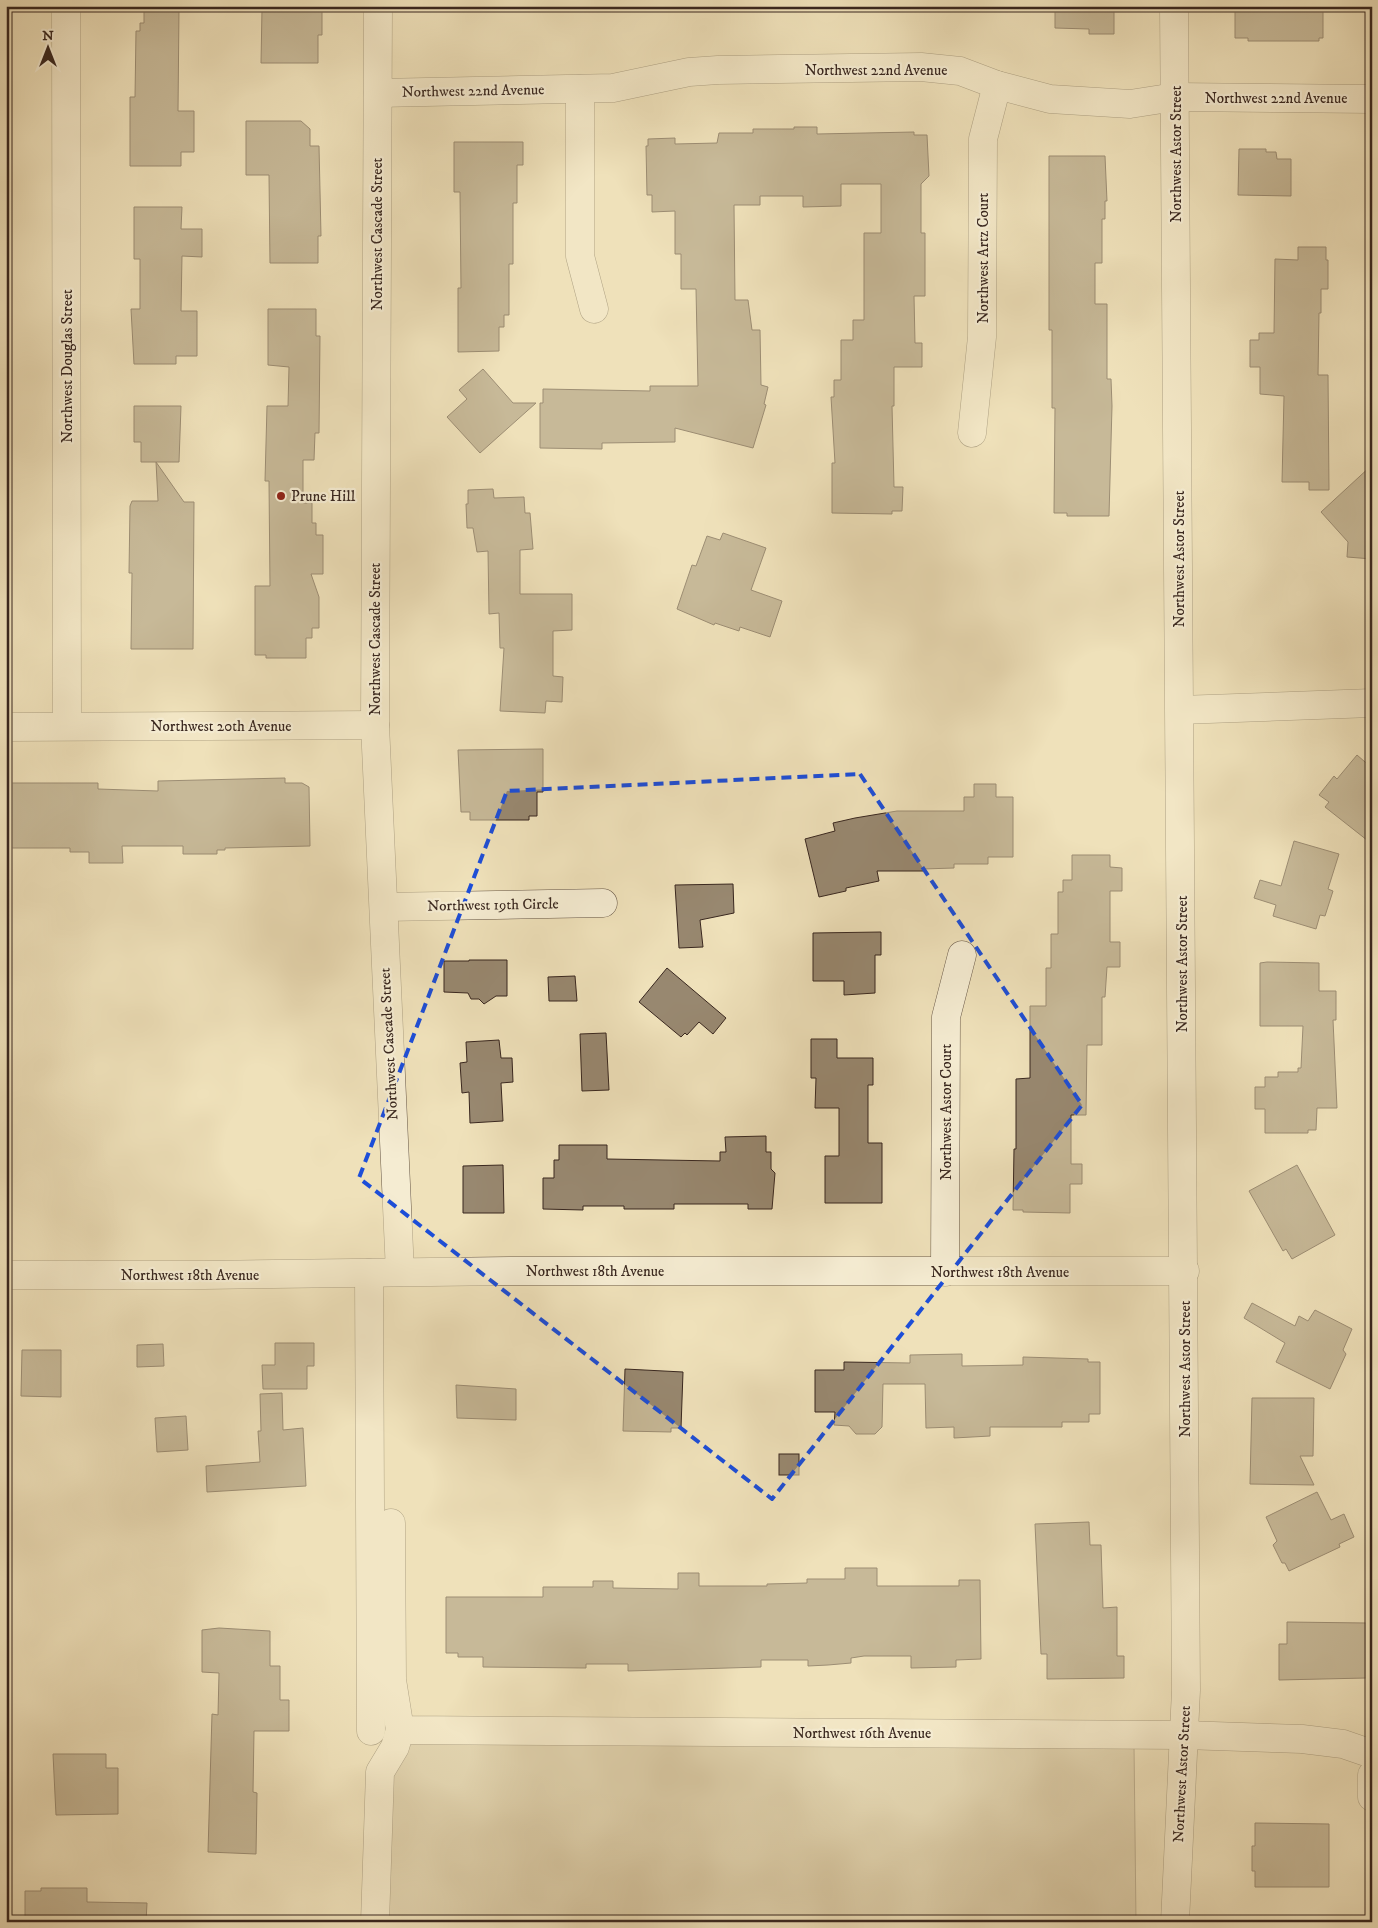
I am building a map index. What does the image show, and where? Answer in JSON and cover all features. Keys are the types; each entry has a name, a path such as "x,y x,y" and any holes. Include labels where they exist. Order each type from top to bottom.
{"street":[{"name":"Northwest Douglas Street","path":"66,6 67,726"},
{"name":"Northwest Cascade Street","path":"378,6 375,725 400,1272"},
{"name":"Northwest Astor Street","path":"1174,6 1185,1272 1186,1690 1175,1922"},
{"name":"Northwest 22nd Avenue","path":"378,93 580,89 633,85 689,72 708,71 921,67 960,71 997,85 1050,99 1130,104 1175,97 1372,98"},
{"name":"Northwest Artz Court","path":"972,433 982,337 983,139 997,85"},
{"path":"580,89 580,256 594,309"},
{"path":"1180,710 1372,703"},
{"name":"Northwest 20th Avenue","path":"6,727 375,725"},
{"name":"Northwest 19th Circle","path":"384,907 603,903"},
{"name":"Northwest Astor Court","path":"945,1272 946,1017 962,954"},
{"name":"Northwest 18th Avenue","path":"6,1275 204,1275 400,1272 1185,1272"},
{"path":"369,1273 371,1731"},
{"path":"375,1922 380,1772 395,1747 400,1730 392,1680 391,1523"},
{"name":"Northwest 16th Avenue","path":"400,1730 1184,1735 1302,1739 1342,1744 1372,1754"},
{"path":"1372,1775 1372,1797"}],"highlighted area":[{"path":"860,774 1082,1105 772,1499 359,1178 507,791"}],"shaded area":[{"path":"382,1737 1134,1745 1136,1922 378,1922"}],"building":[{"path":"291,6 322,6 322,35 318,35 318,63 261,63 262,9 291,9"},
{"path":"1055,6 1114,6 1114,34 1089,34 1089,29 1055,28"},
{"path":"1248,6 1323,6 1323,38 1319,38 1319,41 1248,41 1248,38 1235,38 1235,9 1248,9"},
{"path":"144,7 179,8 178,111 194,111 194,152 181,152 181,166 130,166 130,97 135,97 136,31 140,31 140,23 144,23"},
{"path":"246,121 301,121 310,129 310,146 319,146 321,236 318,236 318,263 270,263 269,175 246,175"},
{"path":"794,127 817,127 817,134 914,132 914,135 927,135 929,176 921,184 921,233 925,233 925,296 914,296 915,343 922,343 922,367 894,367 894,406 892,406 894,487 903,487 902,511 892,511 892,514 832,513 832,463 835,463 831,397 834,397 834,380 841,380 841,340 853,340 853,320 864,320 864,233 881,233 881,184 841,184 841,206 803,207 803,196 760,196 760,205 734,205 735,300 748,300 752,330 760,330 761,385 768,387 764,404 766,405 753,448 675,428 675,442 602,443 602,449 540,448 540,403 543,403 543,389 650,391 650,386 698,386 696,289 681,289 681,254 675,254 675,211 652,212 652,195 647,195 646,146 648,146 648,139 675,138 675,144 717,143 719,133 753,133 753,129 794,129"},
{"path":"454,142 523,142 523,165 517,165 517,203 513,203 513,264 509,264 509,315 504,315 504,327 499,327 499,351 458,352 458,288 461,288 460,192 454,192"},
{"path":"1239,149 1266,149 1266,152 1276,152 1277,159 1291,159 1291,196 1238,195"},
{"path":"1049,156 1105,156 1107,201 1105,201 1105,219 1102,219 1102,263 1095,263 1095,304 1107,304 1107,379 1111,379 1112,406 1109,516 1067,516 1067,513 1054,513 1055,408 1052,408 1052,330 1049,330"},
{"path":"134,207 182,207 181,229 202,229 202,257 182,256 181,311 197,311 197,356 176,356 176,364 134,364 131,309 140,309 140,259 134,259"},
{"path":"1298,247 1326,247 1326,260 1328,260 1328,289 1321,289 1318,375 1328,375 1329,490 1309,490 1309,482 1282,482 1284,396 1260,394 1260,367 1250,367 1250,340 1259,340 1259,333 1274,333 1275,259 1298,260"},
{"path":"268,309 316,309 316,336 320,336 319,433 315,433 314,460 303,460 303,503 312,503 312,523 316,523 316,535 323,535 323,574 311,574 319,597 319,628 312,628 312,638 306,638 306,658 266,658 266,655 255,655 255,586 270,586 269,481 265,481 267,406 288,406 289,367 268,365"},
{"path":"483,369 513,403 536,403 480,453 447,417 467,399 459,390"},
{"path":"134,406 181,406 179,462 141,462 141,442 134,442"},
{"path":"156,462 184,502 194,502 193,649 131,649 132,573 129,573 130,506 132,501 158,501"},
{"path":"1372,465 1372,559 1347,557 1348,542 1321,512"},
{"path":"493,489 494,498 524,497 525,513 530,513 533,549 520,550 520,594 572,594 572,630 553,631 553,676 563,677 562,702 546,701 545,713 500,711 504,648 500,648 499,613 489,614 488,551 477,552 473,528 467,528 466,504 468,504 468,490"},
{"path":"723,533 766,548 751,590 782,601 770,637 740,627 739,631 715,623 714,625 677,609 692,565 696,566 707,536 720,540"},
{"path":"543,749 543,792 537,792 537,816 529,816 529,820 470,820 470,812 461,812 458,750"},
{"path":"1357,755 1372,768 1372,844 1325,807 1329,802 1319,795 1334,776 1337,779"},
{"path":"285,778 285,783 302,783 309,787 310,846 225,848 225,850 217,850 217,854 183,854 183,846 122,846 123,863 89,863 89,852 70,852 70,848 6,848 6,783 98,783 98,789 158,791 158,781"},
{"path":"974,784 996,784 996,797 1013,797 1013,857 988,857 988,864 954,864 954,868 923,869 923,871 877,871 879,881 846,888 846,891 819,897 805,839 835,831 833,823 855,818 897,811 964,811 964,797 974,797"},
{"path":"1294,841 1339,854 1328,889 1333,891 1325,916 1320,915 1316,929 1273,916 1276,905 1254,898 1260,880 1281,886"},
{"path":"1072,855 1110,855 1110,867 1122,868 1122,891 1110,891 1110,942 1120,942 1120,967 1107,967 1105,997 1102,997 1102,1045 1087,1045 1086,1115 1071,1115 1071,1164 1082,1164 1082,1184 1070,1184 1070,1213 1023,1212 1023,1210 1013,1210 1014,1149 1016,1149 1016,1079 1030,1078 1030,1006 1046,1006 1046,968 1051,968 1051,934 1058,934 1058,892 1063,892 1063,880 1072,880"},
{"path":"733,884 734,913 700,920 703,947 679,948 675,885"},
{"path":"881,932 881,955 875,955 875,993 844,995 844,981 813,981 813,933"},
{"path":"507,960 507,996 496,996 484,1004 479,999 471,999 468,993 444,992 444,961"},
{"path":"1260,963 1319,963 1319,991 1336,991 1336,1020 1333,1020 1337,1108 1317,1108 1316,1130 1308,1130 1308,1133 1265,1133 1265,1109 1255,1109 1255,1087 1265,1087 1265,1077 1278,1077 1278,1072 1298,1072 1298,1068 1301,1068 1303,1026 1260,1026"},
{"path":"667,968 726,1018 713,1034 699,1022 687,1035 685,1033 681,1037 639,1002"},
{"path":"575,976 577,1001 549,1001 548,977"},
{"path":"606,1033 609,1090 582,1091 580,1034"},
{"path":"811,1039 837,1039 837,1058 873,1058 873,1085 868,1085 868,1143 882,1143 882,1203 825,1203 825,1156 839,1156 839,1108 815,1108 816,1078 811,1078"},
{"path":"499,1040 501,1058 512,1058 513,1082 501,1083 503,1121 470,1123 469,1092 462,1093 460,1063 467,1062 466,1042"},
{"path":"766,1136 766,1152 771,1152 771,1169 775,1173 772,1209 748,1209 748,1204 674,1204 674,1209 624,1209 624,1206 583,1206 583,1210 543,1209 543,1178 554,1178 554,1160 559,1160 559,1145 607,1145 607,1159 720,1161 720,1152 726,1152 725,1137"},
{"path":"503,1165 504,1213 463,1213 463,1166"},
{"path":"1297,1165 1335,1235 1292,1259 1286,1249 1283,1251 1249,1191"},
{"path":"1252,1303 1295,1326 1299,1316 1308,1321 1315,1310 1352,1329 1343,1350 1346,1354 1330,1389 1276,1362 1285,1343 1244,1318"},
{"path":"275,1343 314,1343 314,1366 307,1366 307,1389 263,1389 262,1365 275,1365"},
{"path":"163,1344 164,1366 137,1367 137,1345"},
{"path":"22,1350 61,1350 61,1397 21,1396"},
{"path":"962,1354 962,1366 1023,1365 1023,1357 1088,1359 1088,1362 1100,1362 1100,1414 1089,1414 1089,1422 1062,1422 1062,1427 990,1427 990,1436 954,1438 954,1427 926,1428 925,1384 883,1384 882,1427 875,1434 856,1434 849,1426 834,1425 835,1412 815,1412 815,1370 844,1370 844,1362 910,1363 910,1355"},
{"path":"625,1369 683,1372 681,1428 671,1428 671,1432 623,1431"},
{"path":"456,1385 516,1389 516,1420 457,1418"},
{"path":"282,1393 283,1430 303,1428 306,1486 207,1492 206,1466 260,1462 258,1431 261,1431 260,1394"},
{"path":"1252,1398 1314,1398 1313,1456 1300,1456 1314,1485 1250,1484"},
{"path":"186,1416 188,1450 157,1452 155,1418"},
{"path":"779,1454 799,1454 799,1475 779,1475"},
{"path":"1317,1492 1331,1520 1344,1514 1354,1537 1339,1544 1340,1547 1289,1571 1285,1563 1282,1563 1273,1545 1277,1541 1266,1517"},
{"path":"1089,1522 1090,1545 1101,1545 1103,1608 1117,1607 1117,1656 1124,1656 1124,1678 1047,1679 1047,1654 1041,1654 1035,1524"},
{"path":"845,1568 877,1568 877,1586 959,1586 959,1580 980,1580 981,1659 956,1660 956,1667 911,1668 911,1656 864,1656 851,1658 851,1663 828,1665 808,1666 808,1660 761,1660 761,1667 628,1671 628,1664 586,1664 586,1668 483,1667 483,1657 458,1657 458,1653 446,1653 446,1597 543,1597 543,1587 593,1587 593,1581 613,1581 613,1588 678,1589 678,1573 699,1573 699,1586 767,1586 767,1584 807,1583 807,1579 845,1579"},
{"path":"1287,1622 1366,1623 1366,1678 1279,1680 1279,1644 1287,1644"},
{"path":"219,1628 270,1631 270,1666 280,1666 280,1700 289,1700 289,1731 254,1731 253,1792 257,1793 256,1854 208,1852 212,1714 218,1715 219,1673 202,1672 202,1630"},
{"path":"53,1754 106,1754 106,1768 118,1768 118,1814 56,1815"},
{"path":"1255,1823 1329,1824 1329,1887 1255,1887 1255,1871 1252,1871 1252,1846 1255,1846"},
{"path":"41,1888 87,1888 87,1902 147,1903 146,1922 25,1922 25,1891 41,1891"}],"place":[{"name":"Prune Hill","path":"281,496"}]}
